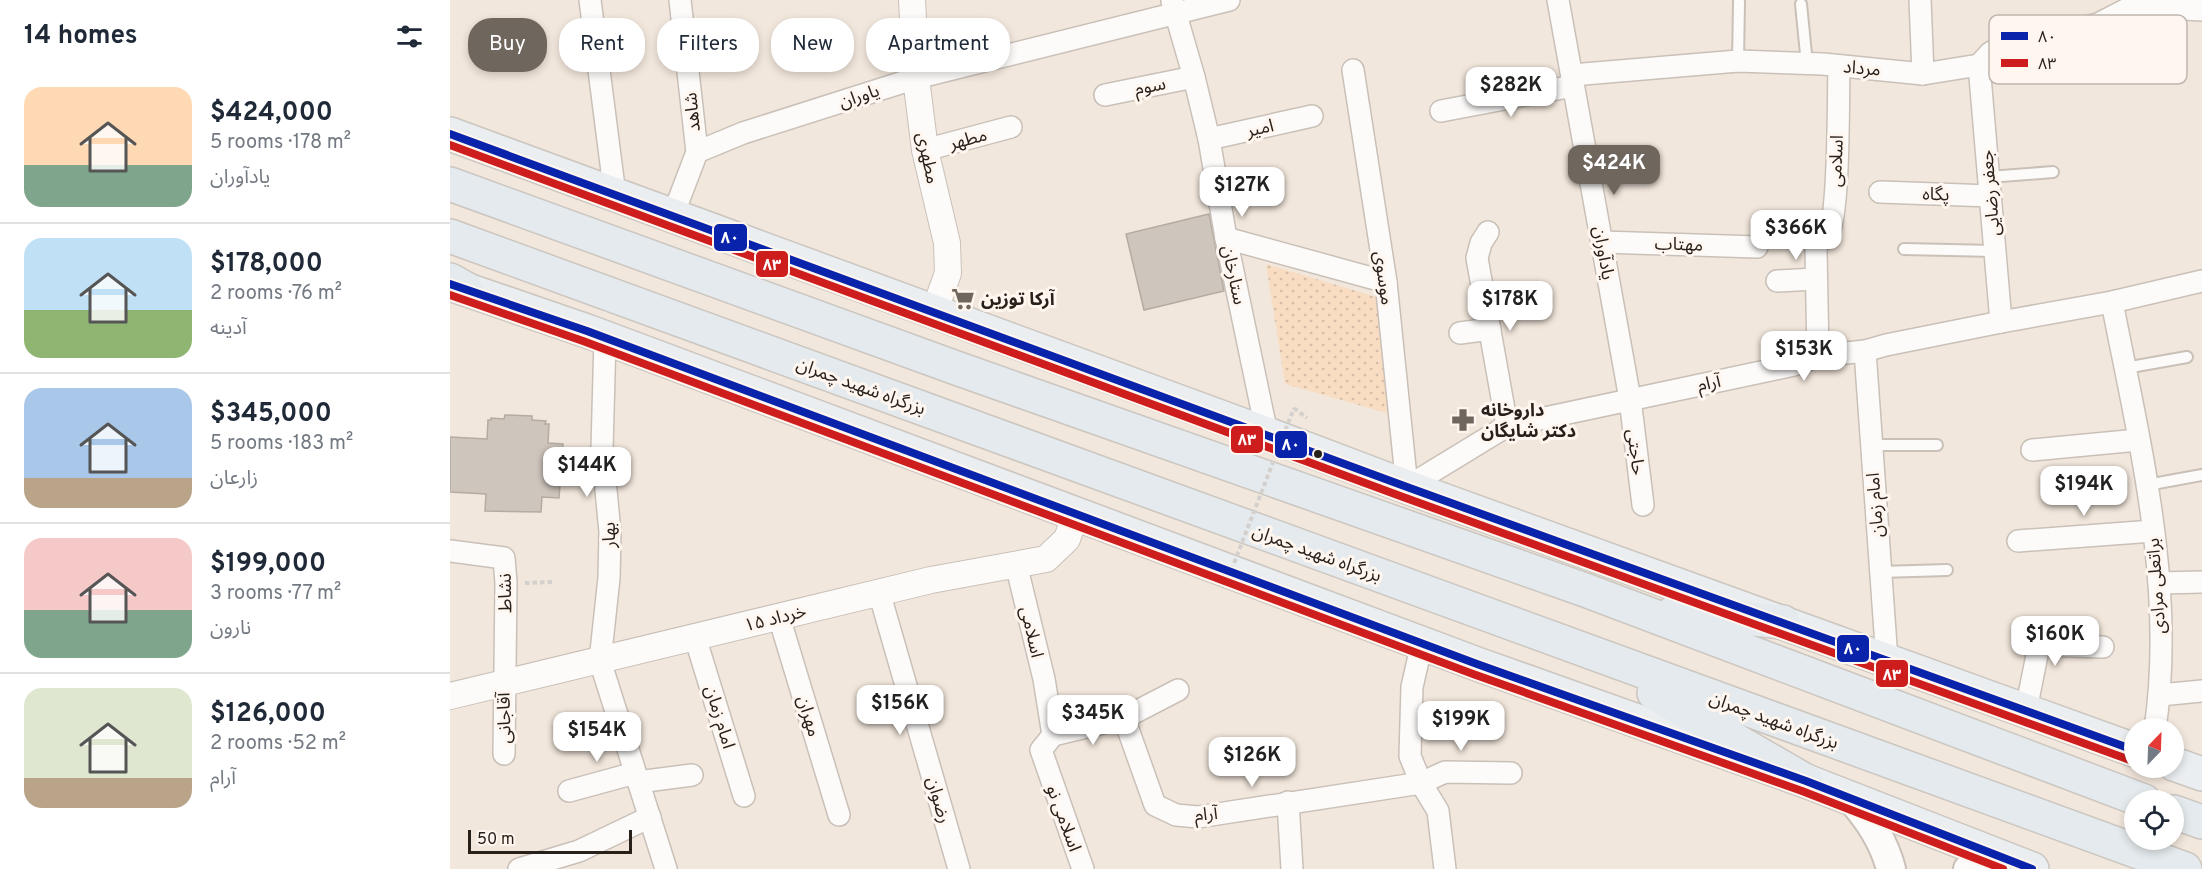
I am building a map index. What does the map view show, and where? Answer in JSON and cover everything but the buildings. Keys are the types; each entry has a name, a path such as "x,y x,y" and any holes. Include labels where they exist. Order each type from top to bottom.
{"highway":[{"path":"450,184 959,369 1635,609 2124,793"},
{"name":"بزرگراه شهید چمران","path":"450,236 2185,869"},
{"path":"1635,609 1783,622"},
{"path":"1566,644 1806,781"},
{"path":"2184,816 2202,822"}],"main road":[{"path":"450,134 1407,487 2124,746"},
{"path":"455,284 1422,643 1806,781 2032,869"},
{"path":"2184,768 2202,774"},
{"path":"1851,799 1862,810 1886,848 1891,869"},
{"path":"1968,869 1997,856"}],"street":[{"path":"590,0 615,195"},
{"name":"شاهد","path":"680,0 697,152"},
{"name":"مطهری","path":"912,0 916,78 925,150 947,243 948,273 934,312"},
{"name":"یاوران","path":"697,152 743,133 916,78 1136,25 1173,6 1229,0"},
{"name":"یادآوران","path":"1558,0 1630,399"},
{"path":"1920,0 1923,74"},
{"path":"2113,15 2133,3 2202,10"},
{"name":"ستارخان","path":"1173,6 1209,139 1226,238 1268,434"},
{"path":"1979,65 1989,54"},
{"name":"مرداد","path":"1441,111 1573,81 1738,61 1839,66 1923,74 1979,65"},
{"name":"جعفر رضایی","path":"1979,65 2001,322"},
{"name":"اسلامی","path":"1818,356 1817,244 1830,233 1836,189 1839,66"},
{"name":"موسوی","path":"1353,70 1386,282 1407,487"},
{"name":"سوم","path":"1105,95 1194,77"},
{"name":"امیر","path":"1209,139 1312,116"},
{"name":"مطهر","path":"925,150 1011,127"},
{"path":"673,215 697,152"},
{"name":"پگاه","path":"1880,192 1990,186"},
{"path":"1488,232 1481,243 1477,258 1507,426"},
{"path":"1226,238 1386,282"},
{"name":"مهتاب","path":"1602,242 1757,246"},
{"path":"1777,281 1816,279"},
{"name":"آرام","path":"1407,487 1507,426 1794,365 1818,356 1865,351 2001,322 2112,302 2202,281"},
{"name":"براتعلی مرادی","path":"2112,302 2147,485 2159,583 2160,694 2157,718"},
{"path":"1460,333 1490,329"},
{"name":"بهار","path":"600,661 609,578 610,531 602,449 605,338"},
{"name":"امام زمان","path":"1865,351 1887,660"},
{"name":"حاجتی","path":"1630,399 1643,505"},
{"path":"2032,450 2138,440"},
{"name":"۱۵ خرداد","path":"450,696 931,580 1046,559 1067,539 1076,513"},
{"path":"2018,541 2153,531"},
{"name":"نشاط","path":"450,551 504,558 506,583 504,682"},
{"name":"اسلامی","path":"1016,564 1044,679 1053,735"},
{"path":"2159,583 2202,582"},
{"name":"رضوان","path":"879,592 959,869"},
{"name":"مهران","path":"779,617 839,815"},
{"name":"امام زمان","path":"695,637 744,796"},
{"path":"1422,643 1412,687 1410,756 1421,783 1438,811 1445,869"},
{"path":"2026,710 2039,645 2103,647"},
{"path":"600,661 666,869"},
{"name":"آقاجانی","path":"504,682 504,754"},
{"path":"1053,735 1124,718 1178,690"},
{"path":"2160,694 2202,691"},
{"name":"آرام","path":"1124,718 1155,805 1176,815 1198,817 1421,783 1445,771 1511,773"},
{"name":"اسلامی نو","path":"1053,735 1041,750 1083,869"},
{"path":"569,791 636,778 692,774"},
{"path":"1288,802 1292,869"},
{"path":"519,869 579,851 650,817"}],"lane":[{"path":"1738,61 1739,2"},
{"path":"1801,4 1807,64"},
{"path":"1990,186 2053,172"},
{"path":"1904,249 1995,251"},
{"path":"2124,368 2187,357"},
{"path":"1871,445 1937,445"},
{"path":"2147,485 2202,475"},
{"path":"1880,572 1947,570"}],"path":[{"path":"1226,584 1294,408 1314,423"},
{"path":"506,583 555,582"}],"shaded area":[{"path":"1266,264 1390,301 1401,417 1285,384"}],"transit line":[{"name":"۸۰","path":"450,134 1407,487 2124,746"},
{"name":"۸۳","path":"450,145 1403,497 2124,758"},
{"name":"۸۰","path":"450,284 587,331 1477,664 1806,781 2032,869"},
{"name":"۸۳","path":"450,295 583,341 1473,674 1802,791 2003,869"}],"place":[{"name":"آرکا توزین","path":"963,299"},
{"name":"داروخانه دکتر شایگان","path":"1463,420"}]}
